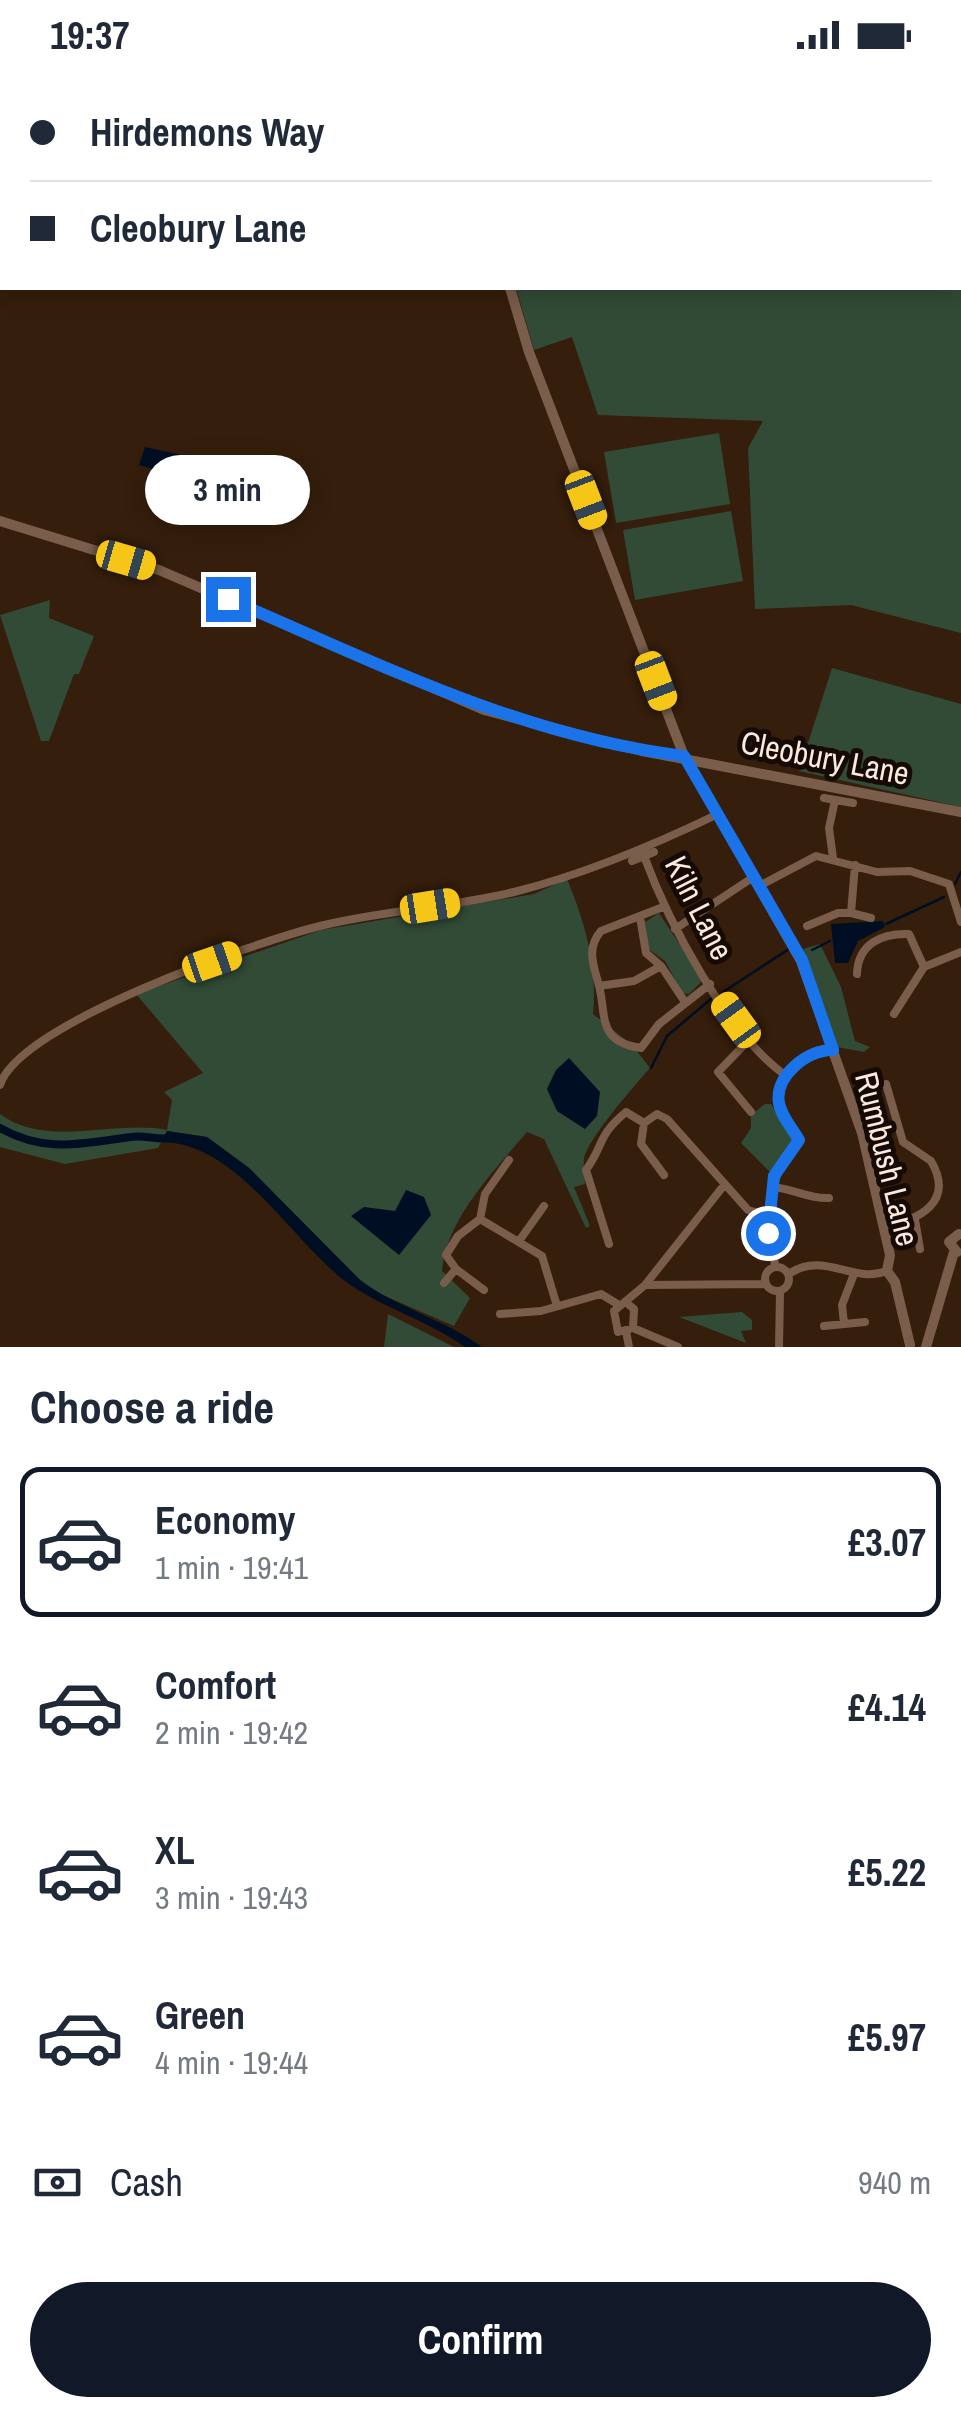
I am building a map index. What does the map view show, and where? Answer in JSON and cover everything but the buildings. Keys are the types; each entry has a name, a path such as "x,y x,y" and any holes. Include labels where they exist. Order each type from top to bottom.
{"street":[{"name":"Rumbush Lane","path":"511,290 529,352 684,756 802,960 862,1134 890,1255 887,1271 895,1282 910,1345"},
{"name":"Cleobury Lane","path":"0,521 159,570 484,710 642,750 961,812"},
{"path":"824,798 853,804"},
{"path":"833,858 829,828 835,800"},
{"path":"0,1085 12,1065 30,1052 114,999 145,987 316,926 512,893 595,868 719,814"},
{"name":"Kiln Lane","path":"632,861 649,854 663,907 675,929 747,1042 785,1074"},
{"path":"675,929 759,880 806,858 833,858 877,872 917,873 951,888 961,922"},
{"path":"851,913 856,865"},
{"path":"663,907 601,931 595,938 593,975 599,986 601,1019 611,1034 635,1048 645,1045 659,1024 710,984"},
{"path":"807,926 819,918 851,913 871,918"},
{"path":"640,916 646,953 661,966 685,1002"},
{"path":"819,918 820,931"},
{"path":"857,974 862,950 872,942 903,933 909,934 924,967"},
{"path":"894,1014 924,967 961,952"},
{"path":"599,986 634,982 661,966"},
{"path":"747,1042 719,1059 720,1078 751,1112"},
{"path":"764,1284 775,1266 766,1215 771,1187 800,1135 779,1108 785,1074 823,1050 833,1050"},
{"path":"877,1089 887,1087 902,1142 932,1161 937,1170 935,1202 916,1220 884,1225"},
{"path":"609,1244 586,1170 597,1155 601,1134 626,1112 644,1123"},
{"path":"664,1175 642,1144 644,1123 657,1114 667,1118 748,1210 766,1215"},
{"path":"484,1290 456,1269 446,1255 448,1248 480,1219 485,1194 509,1160"},
{"path":"678,1347 615,1328 623,1305 645,1285 725,1184"},
{"path":"771,1187 791,1188 811,1199 830,1198"},
{"path":"519,1241 544,1206"},
{"path":"480,1219 542,1256 557,1306"},
{"path":"916,1220 920,1250"},
{"path":"926,1347 958,1252 950,1240 960,1233"},
{"name":"Rumbush Lane","path":"790,1274 823,1263 854,1274 874,1276 887,1271"},
{"path":"775,1266 790,1274 780,1293 780,1347"},
{"path":"444,1284 456,1269"},
{"path":"844,1324 842,1305 854,1274"},
{"path":"645,1285 764,1284 780,1293"},
{"path":"500,1314 557,1306 601,1294 634,1309 629,1347"},
{"path":"824,1326 866,1322"}],"green space":[{"path":"517,290 961,290 961,633 851,605 755,609 748,448 763,421 598,415 572,337 534,350"},
{"path":"719,433 730,504 616,523 604,452"},
{"path":"731,511 743,581 635,600 623,530"},
{"path":"50,600 49,618 94,636 79,674 74,674 49,741 41,741 0,615"},
{"path":"832,668 961,704 961,807 799,771"},
{"path":"567,879 589,945 594,979 593,1014 632,1045 650,1068 587,1150 585,1184 574,1187 590,1226 586,1228 544,1139 527,1132 487,1179 462,1214 445,1252 442,1271 470,1298 454,1326 378,1293 360,1280 249,1168 207,1137 167,1131 158,1148 65,1164 0,1147 0,1114 39,1130 167,1130 172,1100 164,1092 203,1073 136,994 321,930 534,894"},
{"path":"659,913 701,977 689,994 682,993 665,961 648,949 645,922"},
{"path":"820,944 841,987 855,1041 870,1047 864,1052 837,1047 803,949"},
{"path":"771,1104 795,1142 771,1173 741,1143 751,1128 751,1115"},
{"path":"742,1312 752,1320 752,1330 741,1331 746,1343 679,1317"},
{"path":"388,1314 454,1347 384,1347"}],"water":[{"path":"145,447 182,455 185,461 171,486 151,479 156,470 139,465"},
{"path":"883,921 885,927 858,941 848,963 835,963 831,924"},
{"path":"569,1058 600,1092 597,1116 585,1129 557,1111 547,1089 556,1070"},
{"path":"167,1131 207,1137 249,1168 360,1280 482,1347 465,1347 349,1284 239,1176 215,1158 189,1146 161,1142"},
{"path":"406,1190 424,1197 431,1215 399,1255 351,1216 364,1207 395,1211"}],"waterway":[{"path":"955,884 961,872"},
{"path":"886,924 944,897"},
{"path":"812,950 830,941"},
{"path":"723,992 789,949"},
{"path":"651,1068 667,1036 712,998"},
{"path":"0,1128 49,1144 170,1138"}],"route":[{"path":"228,599 484,710 642,750 684,756 802,960 833,1050 823,1050 785,1074 779,1090 779,1108 799,1140 774,1176 766,1215 768,1233"}]}
